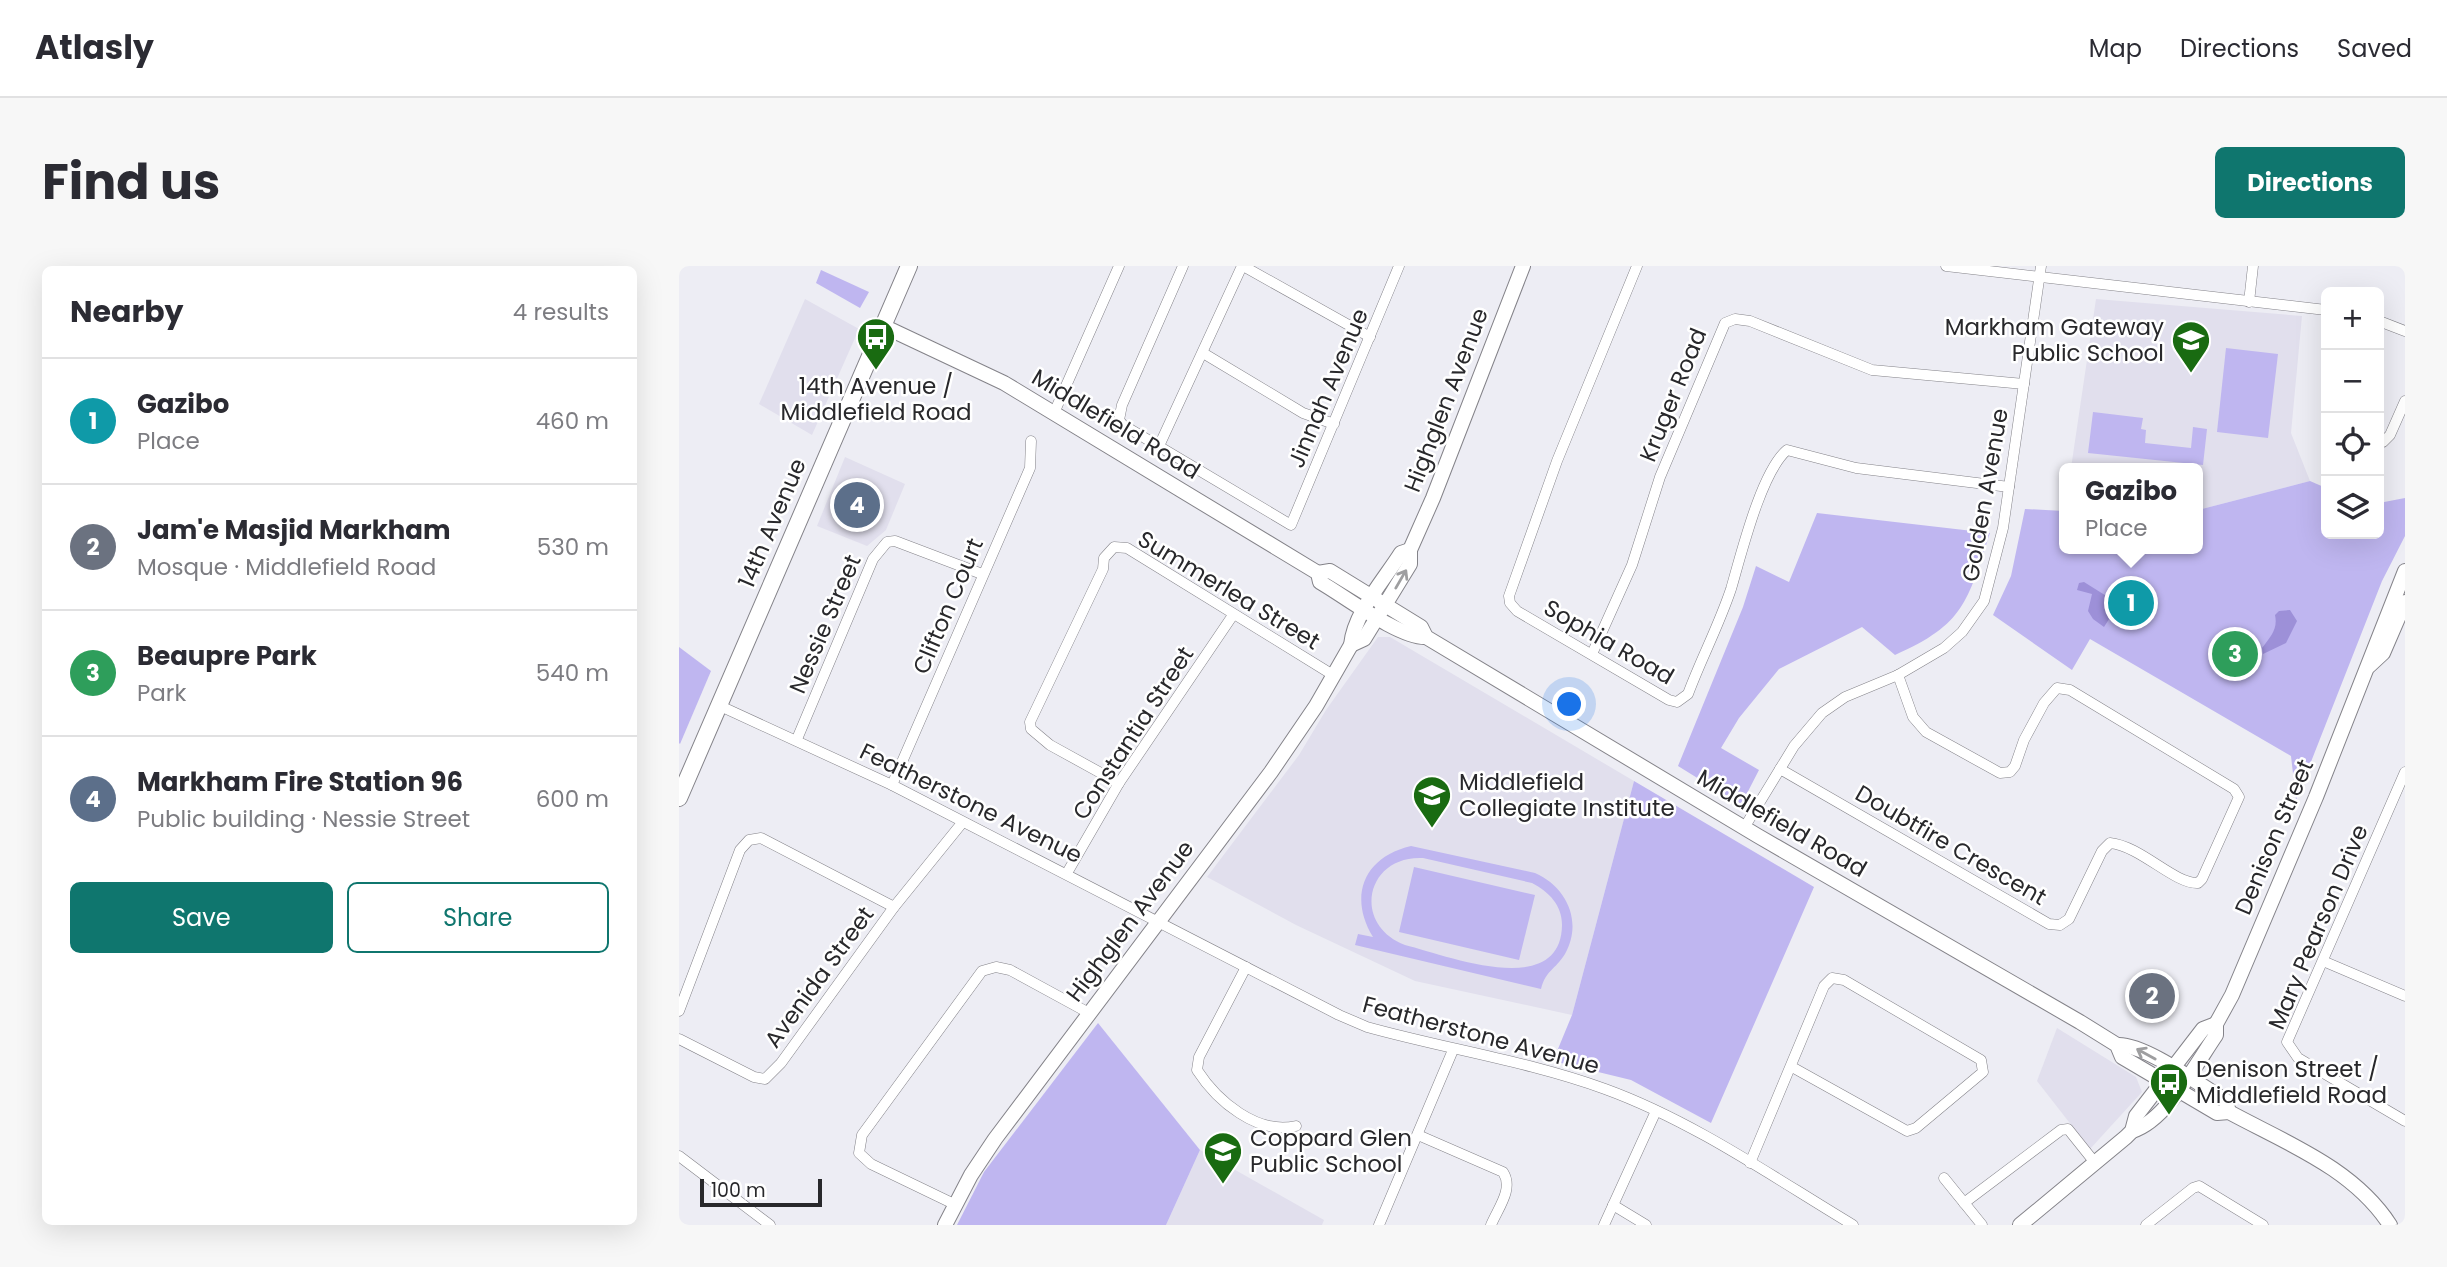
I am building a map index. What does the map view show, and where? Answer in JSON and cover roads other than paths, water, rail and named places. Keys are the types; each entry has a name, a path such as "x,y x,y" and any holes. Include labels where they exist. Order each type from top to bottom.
{"main road":[{"name":"14th Avenue","path":"679,798 909,266"}],"street":[{"path":"1054,413 1119,266"},
{"path":"1183,266 1119,420 1159,446 1243,266 1370,337"},
{"name":"Jinnah Avenue","path":"1159,446 1291,525 1399,266"},
{"name":"Highglen Avenue","path":"945,1225 954,1205 995,1139 1271,772 1350,645 1364,639 1375,607 1401,553 1410,550 1523,266"},
{"name":"Sophia Road","path":"1637,266 1557,461 1509,596 1510,603 1517,611 1661,697 1674,702 1683,699 1727,600 1744,540 1776,462 1787,450 1856,468 2009,487"},
{"path":"1946,266 2040,271 2249,302 2321,309"},
{"path":"2249,302 2253,266"},
{"name":"Golden Avenue","path":"1744,828 1794,746 1822,713 1845,697 1898,675 1944,648 1980,608 1991,580 2009,487 2040,271"},
{"name":"Kruger Road","path":"1592,654 1632,565 1660,477 1725,323 1735,318 1750,321 1872,370 2024,384"},
{"path":"2384,323 2405,331"},
{"name":"Middlefield Road","path":"883,326 1004,383 1318,573 1321,582 1421,627 1426,637 1744,828 2117,1045 2129,1044 2180,1073 2225,1101 2229,1112"},
{"path":"1203,353 1303,413 1333,424"},
{"path":"2384,441 2390,435 2405,401"},
{"name":"Clifton Court","path":"892,785 1030,468 1031,441"},
{"name":"Nessie Street","path":"797,739 863,578 880,549 895,541 982,574"},
{"name":"Summerlea Street","path":"1119,783 1050,745 1031,729 1030,722 1103,569 1104,558 1114,547 1127,548 1333,675"},
{"name":"Denison Street","path":"2020,1225 2096,1164 2131,1131 2147,1126 2203,1029 2216,1024 2232,996 2369,666 2383,653 2402,596 2404,575"},
{"name":"Constantia Street","path":"1067,873 1119,783 1233,615"},
{"name":"Doubtfire Crescent","path":"1780,769 2049,924 2060,925 2069,919 2102,851 2110,843 2134,849 2186,882 2198,883 2201,879 2239,797 2234,789 2070,690 2057,688 2044,703 2010,772 2000,773 1926,732 1913,717 1898,675"},
{"name":"Featherstone Avenue","path":"718,705 797,739 892,785 1367,1027 1575,1079 1655,1111 1750,1163 1853,1225"},
{"name":"Mary Pearson Drive","path":"2405,772 2287,1042 2298,1058 2405,1121"},
{"name":"Avenida Street","path":"679,1039 754,1077 765,1079 781,1063 894,907 963,823"},
{"path":"679,1011 740,850 749,840 761,838 894,907"},
{"path":"2323,961 2405,996"},
{"path":"954,1205 871,1164 859,1153 862,1135 982,971 996,967 1010,970 1089,1013"},
{"path":"1247,967 1199,1057 1198,1070 1219,1096 1243,1116 1282,1129 1296,1126"},
{"path":"1750,1163 1824,986 1836,977 1974,1055 1981,1060 1983,1072 1916,1128 1907,1131 1792,1067"},
{"name":"Middlefield Road","path":"2117,1045 2122,1058 2217,1113 2229,1112 2357,1185 2390,1225"},
{"path":"1379,1225 1453,1050"},
{"path":"1604,1225 1655,1111"},
{"path":"1964,1203 2061,1130 2068,1129 2096,1164"},
{"path":"1418,1135 1503,1171 1508,1180 1508,1189 1491,1225"},
{"path":"679,1156 770,1225"},
{"path":"1944,1178 1982,1225"},
{"path":"2146,1225 2199,1186 2263,1225"},
{"path":"1613,1205 1646,1225"}],"place":[{"name":"14th Avenue / Middlefield Road","path":"876,371"},
{"name":"Markham Gateway Public School","path":"2191,374"},
{"name":"Markham Fire Station 96","path":"857,505"},
{"name":"Gazibo","path":"2131,603"},
{"name":"Beaupre Park","path":"2235,654"},
{"name":"Middlefield Collegiate Institute","path":"1432,829"},
{"name":"Jam'e Masjid Markham","path":"2152,996"},
{"name":"Denison Street / Middlefield Road","path":"2169,1116"},
{"name":"Coppard Glen Public School","path":"1223,1185"}]}
